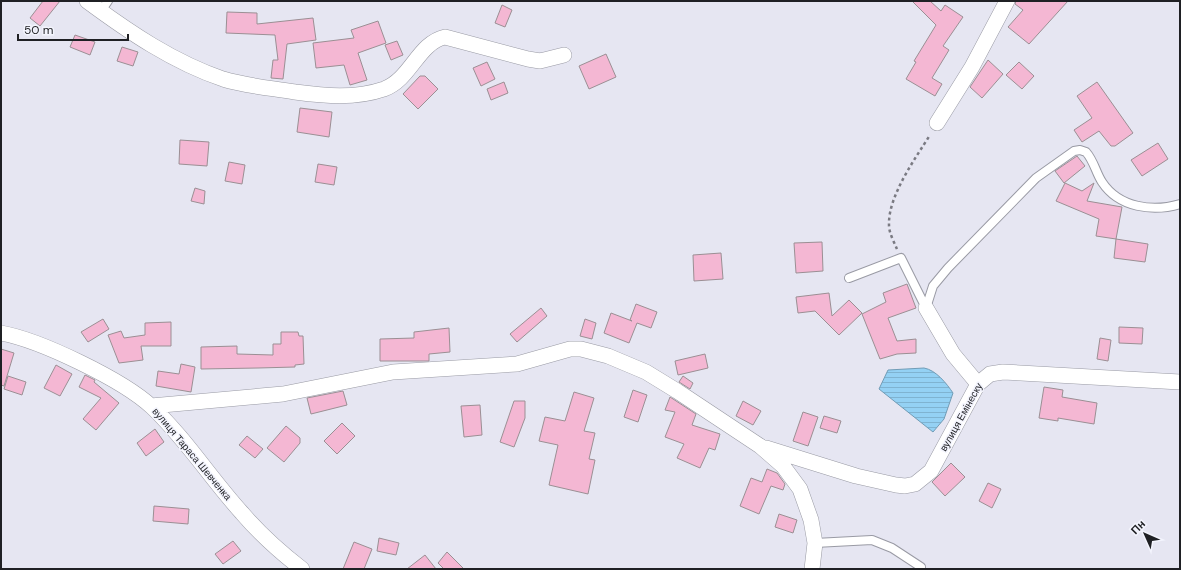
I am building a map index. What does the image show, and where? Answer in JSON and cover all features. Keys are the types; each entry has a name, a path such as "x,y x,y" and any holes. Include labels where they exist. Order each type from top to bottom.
{"street":[{"path":"87,1 105,6 170,56 190,66 224,79 264,87 336,96 354,96 386,88 409,70 427,47 433,42 446,38 540,61 564,55"},
{"path":"937,122 972,67 1007,1"},
{"path":"926,308 953,354 978,384"},
{"name":"вулиця Тараса Шевченка","path":"1,333 42,346 74,360 116,382 151,406 168,424 242,513 266,538 302,569"},
{"path":"151,406 283,394 393,372 517,364 577,349 616,358 646,372 760,446 782,466 800,489 811,520 815,543 812,569"},
{"name":"вулиця Емінеску","path":"760,446 876,481 910,486 919,482 931,471 978,384 990,374 1003,372 1180,382"}],"lane":[{"path":"926,308 933,286 948,268 1036,178 1074,151 1080,150 1086,152 1107,189 1126,202 1155,208 1180,204"},
{"path":"849,278 901,258 926,308"},
{"path":"815,543 872,540 892,548 921,567"}],"path":[{"path":"901,258 889,227 891,211 902,181 937,122"}],"water":[{"path":"924,368 937,374 953,393 944,419 933,432 879,389 888,370"}],"building":[{"path":"43,1 60,1 40,26 30,18"},
{"path":"912,1 930,1 941,11 945,5 963,17 943,46 949,50 932,78 942,84 935,96 906,79 916,62 914,61 936,25"},
{"path":"1016,1 1068,1 1029,44 1008,27 1023,10 1015,4"},
{"path":"502,5 512,10 505,27 495,23"},
{"path":"227,12 257,13 257,24 313,18 316,40 287,44 283,79 271,78 273,60 278,60 275,35 226,33"},
{"path":"378,21 386,43 358,53 367,80 350,85 344,65 316,68 313,43 354,38 351,30"},
{"path":"75,35 95,42 90,55 70,47"},
{"path":"397,41 403,55 391,60 385,45"},
{"path":"122,47 138,52 133,66 117,61"},
{"path":"606,54 616,77 589,89 579,66"},
{"path":"988,60 1003,74 982,98 970,87"},
{"path":"487,62 495,79 481,86 473,68"},
{"path":"1019,62 1034,76 1022,89 1006,75"},
{"path":"420,76 425,76 438,89 418,109 403,94"},
{"path":"504,82 508,93 491,100 487,89"},
{"path":"1097,82 1133,133 1115,146 1111,146 1099,131 1082,142 1074,130 1092,118 1077,96"},
{"path":"300,108 332,112 329,137 297,132"},
{"path":"180,140 209,142 207,166 179,164"},
{"path":"1158,143 1168,159 1142,176 1131,160"},
{"path":"1077,156 1085,166 1064,183 1055,171"},
{"path":"229,162 245,165 242,184 225,181"},
{"path":"318,164 337,167 334,185 315,182"},
{"path":"1065,183 1082,191 1094,183 1087,201 1122,207 1116,239 1096,236 1099,219 1056,201"},
{"path":"195,188 205,191 204,204 191,201"},
{"path":"1116,239 1148,244 1145,262 1114,258"},
{"path":"822,242 823,271 796,273 794,243"},
{"path":"721,253 723,279 694,281 693,255"},
{"path":"907,284 916,308 888,318 897,341 916,339 916,353 897,354 880,359 862,314 886,302 883,293"},
{"path":"829,293 832,316 849,300 862,313 839,335 815,311 798,313 796,297"},
{"path":"636,304 657,312 651,328 637,323 629,343 604,333 611,313 632,321 630,320"},
{"path":"541,308 547,316 517,342 510,334"},
{"path":"103,319 109,329 88,342 81,332"},
{"path":"585,319 596,323 592,339 580,336"},
{"path":"171,322 171,346 141,346 143,360 119,363 108,335 121,331 124,338 145,335 145,323"},
{"path":"1119,327 1143,328 1142,344 1119,343"},
{"path":"449,328 450,352 429,354 429,361 380,361 380,339 414,338 414,332"},
{"path":"281,332 298,332 299,336 303,336 304,364 295,365 295,367 201,369 201,347 237,346 237,354 273,355 273,344 281,344"},
{"path":"1100,338 1111,340 1108,361 1097,359"},
{"path":"1,349 14,353 4,386 1,385"},
{"path":"705,354 708,368 678,375 675,361"},
{"path":"181,364 195,367 191,392 156,386 158,371 179,374"},
{"path":"56,365 72,374 60,396 44,388"},
{"path":"85,375 95,380 94,382 119,403 96,430 83,419 101,398 79,387"},
{"path":"8,376 26,382 22,395 4,389"},
{"path":"683,376 693,383 690,389 679,382"},
{"path":"1044,387 1063,390 1062,397 1097,403 1094,424 1058,418 1058,421 1039,418"},
{"path":"633,390 647,395 638,422 624,417"},
{"path":"343,391 347,405 311,414 307,398"},
{"path":"574,392 594,398 584,431 595,433 589,459 595,460 588,494 549,485 558,445 539,441 545,417 565,421"},
{"path":"670,397 696,414 692,425 720,434 715,450 709,448 700,468 677,458 684,444 665,437 675,412 665,410"},
{"path":"514,401 525,401 525,418 514,447 500,442"},
{"path":"743,401 761,411 753,425 736,416"},
{"path":"480,405 482,435 464,437 461,406"},
{"path":"803,412 818,417 808,446 793,441"},
{"path":"824,416 841,421 837,433 820,428"},
{"path":"342,423 355,436 337,454 324,441"},
{"path":"286,426 300,438 300,443 284,462 267,448"},
{"path":"155,429 164,442 146,456 137,443"},
{"path":"247,436 263,449 255,458 239,445"},
{"path":"951,463 965,477 945,496 932,482"},
{"path":"767,469 777,473 785,484 783,490 771,486 759,514 740,506 751,478 762,482"},
{"path":"988,483 1001,489 992,508 979,501"},
{"path":"154,506 189,509 188,524 153,521"},
{"path":"779,514 797,520 793,533 775,527"},
{"path":"379,538 399,543 396,555 377,551"},
{"path":"233,541 241,551 223,564 215,554"},
{"path":"354,542 372,549 364,569 343,569"},
{"path":"447,552 464,569 444,569 438,563"},
{"path":"425,555 436,569 407,569"}]}
